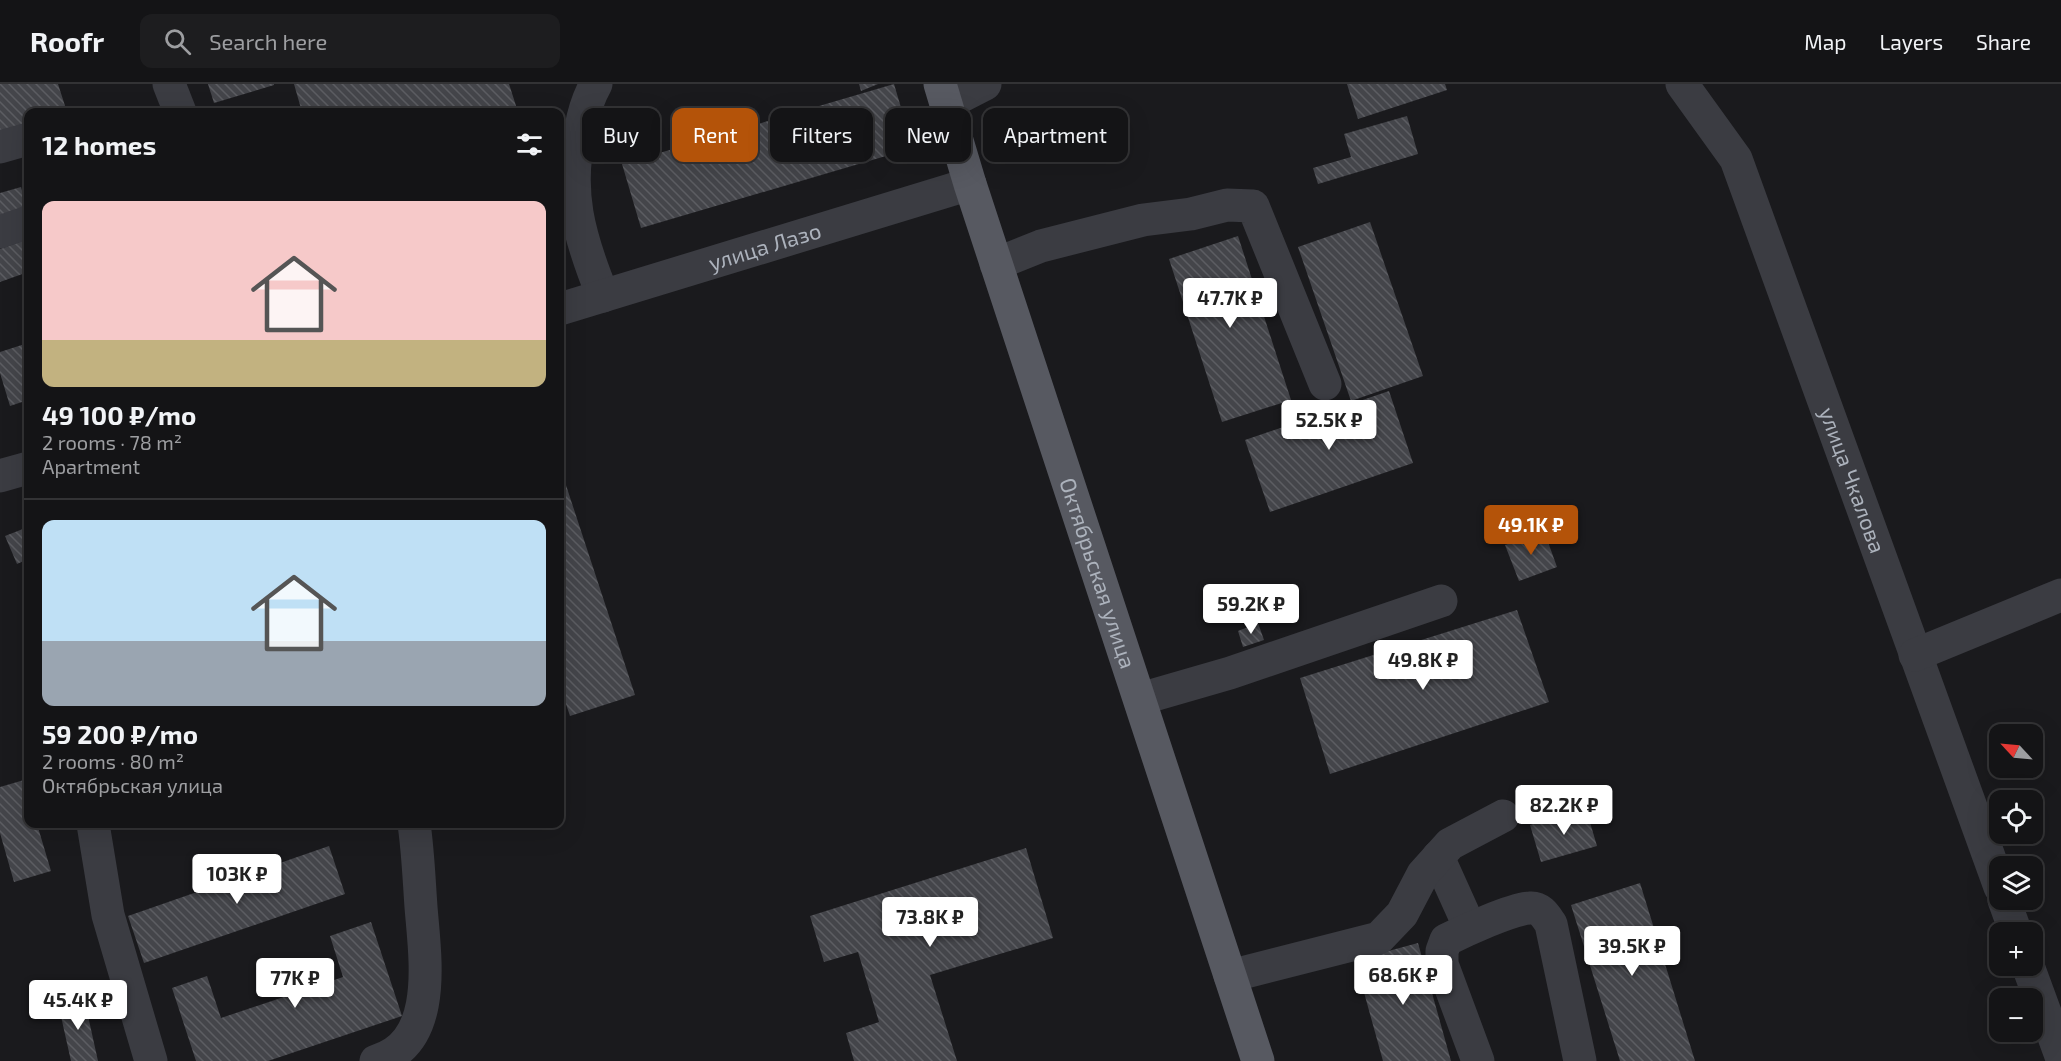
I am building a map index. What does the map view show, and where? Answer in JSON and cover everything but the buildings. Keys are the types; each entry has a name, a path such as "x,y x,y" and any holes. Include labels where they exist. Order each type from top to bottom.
{"main road":[{"name":"Октябрьская улица","path":"943,94 996,264 1258,1061"}],"street":[{"path":"169,84 178,108"},
{"path":"596,84 588,98 574,156 574,208 585,251 603,296"},
{"path":"943,94 985,84"},
{"name":"улица Чкалова","path":"1682,84 1736,159 1989,856"},
{"path":"0,147 24,140"},
{"name":"улица Лазо","path":"564,308 970,184"},
{"path":"996,264 1041,246 1143,220 1191,214 1227,205 1253,206 1325,384"},
{"path":"0,232 24,223"},
{"path":"0,476 24,469"},
{"path":"1915,655 2061,595"},
{"path":"1140,699 1230,673 1442,602"},
{"path":"1230,976 1379,938 1402,914 1423,874 1450,844 1503,816"},
{"path":"94,828 108,915 151,1061"},
{"path":"376,1061 391,1057 410,1039 422,1011 426,968 415,828"},
{"path":"1438,857 1470,928"},
{"path":"1478,1061 1442,964 1442,951 1446,940 1470,928 1531,908 1543,912 1551,924 1580,1061"},
{"path":"2032,976 2061,1056"}]}
